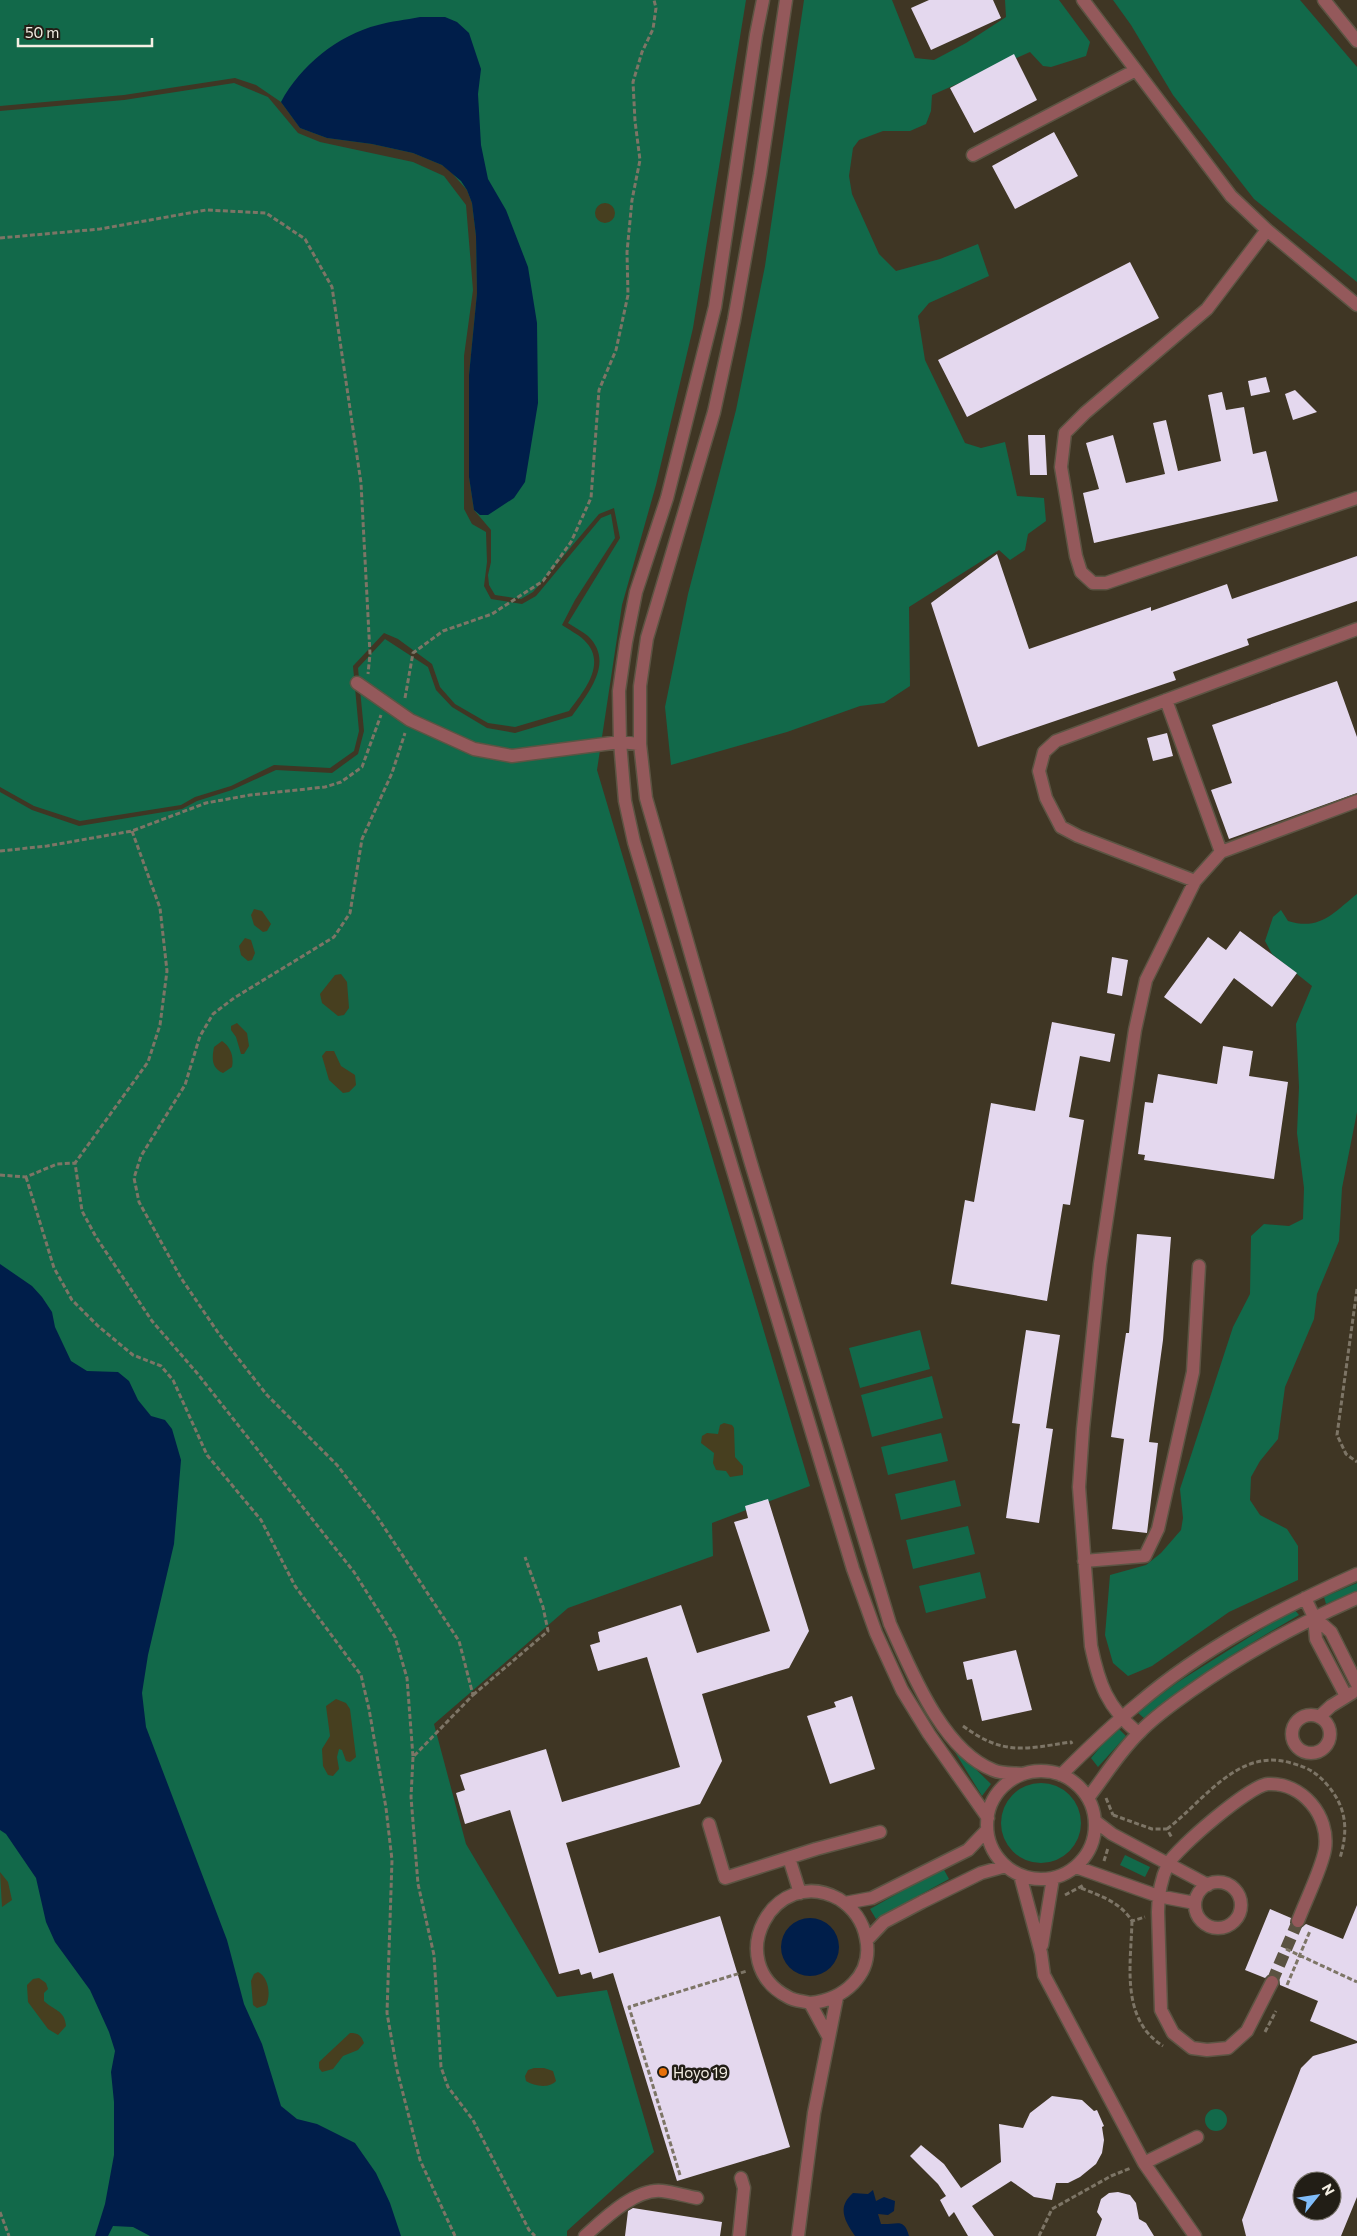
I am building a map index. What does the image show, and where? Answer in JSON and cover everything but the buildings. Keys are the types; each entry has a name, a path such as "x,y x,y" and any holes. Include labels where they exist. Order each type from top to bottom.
{"lane":[{"path":"763,0 756,35 715,307 667,498 636,592 626,642 619,691 620,742 625,801 634,842 853,1569 876,1633 902,1690 988,1824"},
{"path":"786,0 760,174 734,320 716,403 647,638 640,686 640,744 646,798 750,1160 890,1624 916,1681 940,1724 969,1755 993,1771 1023,1774"},
{"path":"1083,0 1231,196 1267,230 1357,305"},
{"path":"1324,0 1357,41"},
{"path":"972,155 1136,70"},
{"path":"1267,230 1207,309 1085,413 1065,433 1062,467 1076,556 1081,572 1093,582 1106,583 1357,498"},
{"path":"1195,881 1078,836 1061,827 1046,798 1039,771 1044,752 1056,740 1357,629"},
{"path":"362,686 410,720 474,749 512,756 620,742 640,744"},
{"path":"1166,700 1220,852"},
{"path":"1138,1733 1121,1719 1110,1705 1096,1668 1091,1646 1080,1487 1083,1429 1100,1264 1135,1030 1146,980 1195,881 1220,852 1357,801"},
{"path":"1084,1561 1145,1556 1158,1530 1193,1372 1199,1266"},
{"path":"1061,1775 1140,1702 1201,1657 1304,1598 1357,1574"},
{"path":"1304,1598 1314,1617 1331,1632 1357,1684"},
{"path":"1088,1798 1138,1733 1156,1716 1214,1674 1314,1617 1357,1598"},
{"path":"1314,1617 1316,1639 1351,1693 1319,1717"},
{"path":"1036,1771 1061,1775 1080,1788 1088,1798 1095,1821 1094,1838 1087,1854 1076,1867 1053,1878 1042,1880 1020,1875 1006,1866 993,1850 988,1824 992,1804 999,1791 1010,1781 1023,1774 1036,1771"},
{"path":"1272,1982 1247,2031 1228,2048 1192,2048 1173,2033 1161,2010 1158,1896 1168,1864 1179,1849 1247,1793 1267,1784 1290,1786 1313,1803 1322,1823 1325,1849 1298,1921"},
{"path":"1095,1821 1112,1834 1208,1884 1222,1883 1235,1890 1241,1904 1237,1918 1225,1927 1211,1927 1199,1917 1195,1903 1202,1889 1208,1884"},
{"path":"709,1824 725,1878 880,1832"},
{"path":"845,1903 872,1898 968,1850 988,1824"},
{"path":"789,1858 800,1893"},
{"path":"867,1940 884,1922 981,1873 1006,1866"},
{"path":"1076,1867 1097,1872 1158,1896 1195,1903"},
{"path":"1020,1875 1041,1953 1044,1975 1144,2162 1195,2236"},
{"path":"1041,1953 1053,1878"},
{"path":"816,1892 831,1895 845,1903 855,1913 863,1926 867,1940 867,1954 858,1979 848,1990 824,2002 810,2003 789,1998 771,1986 760,1968 756,1948 759,1930 768,1912 782,1900 800,1893 816,1892"},
{"path":"798,2236 814,2113 837,1997"},
{"path":"810,2003 828,2036"},
{"path":"1144,2162 1197,2137"},
{"path":"740,2236 744,2188 741,2178"},
{"path":"585,2236 609,2215 642,2194 660,2191 697,2198"}],"path":[{"path":"473,1695 459,1641 378,1518 337,1465 267,1395 219,1334 182,1278 139,1202 134,1178 141,1156 185,1085 200,1036 213,1014 234,998 334,937 350,913 362,839 392,773 410,720 404,694 413,653 443,631 492,614 543,581 571,542 591,498 599,390 616,350 628,295 627,252 632,200 640,160 633,82 642,52 654,29 656,8 654,0"},
{"path":"0,238 100,229 206,210 266,213 305,239 332,287 361,483 370,654 362,686"},
{"path":"0,850 47,846 132,831 206,803 250,795 325,787 341,782 362,767 385,703"},
{"path":"132,831 160,908 167,971 160,1025 148,1062 75,1163 82,1211 96,1237 152,1321 197,1373 354,1572 395,1637 407,1678 413,1757 411,1797 418,1884 434,1955 441,2066 448,2087 473,2120 529,2230 535,2236"},
{"path":"0,1175 26,1177 57,1164 75,1163"},
{"path":"26,1177 54,1268 72,1300 98,1326 133,1356 161,1366 173,1380 207,1455 261,1520 295,1586 361,1675 369,1709 386,1808 392,1860 388,2013 397,2070 420,2160 455,2236"},
{"path":"1357,1289 1337,1435 1346,1454 1357,1462"},
{"path":"413,1757 473,1695 548,1631 543,1607 525,1557"},
{"path":"956,1721 982,1740 1008,1749 1071,1742 1082,1754"},
{"path":"1167,1829 1234,1771 1253,1762 1281,1760 1309,1768 1324,1780 1335,1794 1344,1812 1346,1830 1338,1864"},
{"path":"1050,1898 1066,1895 1081,1888 1097,1872 1106,1858 1112,1834 1113,1815 1105,1801 1109,1783 1103,1778"},
{"path":"1132,1921 1130,1979 1132,2004 1142,2026 1156,2042 1170,2050"},
{"path":"1286,1987 1312,1927"},
{"path":"1286,1949 1357,1982"},
{"path":"680,2175 629,2007 760,1968"},
{"path":"1263,2033 1270,2026 1280,2003"},
{"path":"1039,2236 1052,2209 1110,2176 1144,2162"},
{"path":"0,2212 9,2236"}],"green space":[{"path":"0,0 746,0 693,328 656,485 622,605 597,770 810,1486 712,1523 713,1556 568,1608 434,1724 466,1844 557,1997 607,1990 654,2152 567,2231 567,2236 0,2236 0,792 32,810 79,826 182,809 197,801 232,790 276,770 332,773 358,754 364,731 358,668 385,639 428,667 436,690 452,707 487,728 515,733 572,716 596,677 599,667 599,656 596,646 588,636 568,623 620,538 614,508 599,514 533,592 521,599 495,595 489,585 491,530 474,510 469,477 469,375 477,293 476,236 472,203 467,190 451,172 442,165 413,153 372,144 327,138 300,128 281,102 256,85 235,78 124,95 0,106"},
{"path":"804,0 892,0 915,58 934,60 966,43 1006,17 1005,0 1059,0 1090,42 1086,56 1051,67 1043,66 1030,52 932,95 931,111 926,124 910,131 883,131 859,140 853,148 849,176 852,194 879,254 896,271 940,259 978,244 989,276 929,303 918,316 925,360 965,443 981,448 1005,442 1017,496 1044,498 1046,521 1028,534 1025,550 1010,560 999,550 909,607 910,686 884,703 860,706 787,732 671,765 665,707 688,594 736,410 765,266"},
{"path":"1113,0 1300,0 1357,67 1357,282 1254,199 1173,95 1131,25"},
{"path":"234,83 268,97 298,133 320,142 413,162 444,176 466,205 473,290 464,356 464,509 472,524 486,532 487,562 484,586 491,599 522,604 536,596 601,518 611,514 615,538 575,600 562,625 582,638 591,649 594,667 587,686 569,711 515,727 488,723 455,704 440,687 432,664 398,639 384,633 353,666 359,731 354,751 330,768 274,765 231,786 195,797 181,805 80,821 34,806 0,787 0,111 124,100"},
{"path":"1357,894 1357,1112 1342,1188 1339,1241 1317,1294 1314,1319 1285,1387 1278,1439 1260,1461 1251,1477 1250,1500 1260,1515 1287,1529 1298,1546 1298,1580 1229,1612 1152,1666 1128,1676 1113,1663 1105,1635 1110,1575 1146,1565 1161,1553 1181,1530 1183,1518 1180,1489 1233,1327 1250,1294 1251,1236 1264,1224 1289,1226 1303,1219 1304,1188 1297,1133 1299,1087 1296,1024 1312,986 1272,954 1265,941 1273,917 1281,910 1288,921 1309,924 1318,922 1333,914"},
{"path":"920,1330 930,1369 860,1388 849,1348"},
{"path":"932,1376 943,1418 872,1437 861,1395"},
{"path":"941,1433 948,1461 888,1475 881,1447"},
{"path":"955,1480 961,1506 901,1520 895,1494"},
{"path":"968,1526 975,1554 913,1569 906,1540"},
{"path":"980,1572 986,1598 926,1613 919,1586"},
{"path":"1357,1583 1357,1591 1326,1604 1324,1597"},
{"path":"1294,1609 1299,1615 1200,1676 1145,1719 1137,1712 1178,1682"},
{"path":"1117,1727 1126,1736 1098,1767 1091,1758"},
{"path":"950,1744 991,1784 982,1796"},
{"path":"1033,1783 1049,1783 1070,1794 1081,1815 1081,1831 1070,1852 1049,1863 1033,1863 1019,1857 1007,1845 1001,1831 1001,1815 1007,1801 1019,1789"},
{"path":"1125,1855 1150,1867 1145,1877 1120,1865"},
{"path":"943,1868 949,1879 876,1919 870,1909"},
{"path":"1216,2109 1224,2112 1227,2120 1224,2128 1216,2131 1208,2128 1205,2120 1208,2112"}],"sand":[{"path":"605,203 612,206 615,213 612,220 605,223 598,220 595,213 598,206"},
{"path":"254,909 262,911 271,924 267,931 263,932 254,925 251,915"},
{"path":"245,938 251,940 255,953 252,960 248,961 241,955 239,946"},
{"path":"341,974 347,982 349,1008 344,1015 338,1016 322,1003 320,994 335,975"},
{"path":"237,1023 247,1033 249,1046 244,1054 241,1054 236,1037 231,1030 231,1026"},
{"path":"222,1041 230,1049 233,1060 232,1067 223,1073 216,1068 213,1059 214,1047"},
{"path":"326,1051 334,1051 341,1066 355,1075 356,1085 349,1092 343,1093 329,1080 322,1056"},
{"path":"724,1423 732,1425 734,1428 735,1457 743,1466 743,1475 730,1477 726,1471 716,1470 713,1463 714,1453 701,1443 702,1436 707,1433 718,1434 720,1425"},
{"path":"336,1699 346,1703 350,1709 356,1757 350,1762 346,1761 342,1750 339,1749 337,1757 339,1769 333,1776 328,1775 323,1766 322,1749 330,1736 326,1706"},
{"path":"0,1872 8,1882 12,1900 2,1907"},
{"path":"258,1972 265,1978 269,1992 266,2005 257,2008 253,2005 251,1981 254,1974"},
{"path":"39,1978 46,1983 48,1989 44,1993 44,2001 61,2013 65,2021 66,2026 58,2035 48,2029 28,2002 27,1985 33,1979"},
{"path":"350,2033 359,2035 364,2043 358,2050 343,2056 333,2069 322,2072 319,2068 319,2062"},
{"path":"544,2068 553,2071 556,2081 553,2084 541,2086 526,2081 525,2076 528,2070"}],"water":[{"path":"420,17 445,17 457,22 469,33 481,69 478,94 481,145 488,179 506,210 528,267 537,323 538,403 525,482 514,498 488,515 480,515 474,510 469,477 469,375 477,293 476,236 472,203 467,190 461,181 442,165 413,153 372,144 327,138 300,128 281,102 309,64 335,44 349,36 378,25"},
{"path":"0,1264 32,1286 42,1297 52,1312 55,1327 71,1361 87,1371 118,1372 129,1381 138,1400 151,1416 165,1420 172,1429 181,1460 174,1544 148,1655 142,1693 146,1727 227,1940 244,2004 262,2044 281,2106 297,2119 317,2124 355,2143 376,2173 390,2203 401,2236 150,2236 133,2227 113,2226 108,2236 95,2236 105,2204 114,2155 114,2102 111,2072 115,2051 109,2032 90,1990 55,1942 46,1922 36,1878 6,1834 0,1830"},
{"path":"810,1918 821,1920 834,1931 839,1947 837,1958 826,1971 810,1976 799,1974 786,1963 781,1947 783,1936 794,1923"},
{"path":"873,2190 876,2201 884,2197 895,2201 894,2211 888,2215 878,2214 881,2224 902,2224 905,2226 909,2236 855,2236 845,2219 845,2203 853,2193 868,2194"}],"tunnel":[{"path":"1272,1982 1298,1921"}],"place":[{"name":"Hoyo 19","path":"663,2072"}]}
